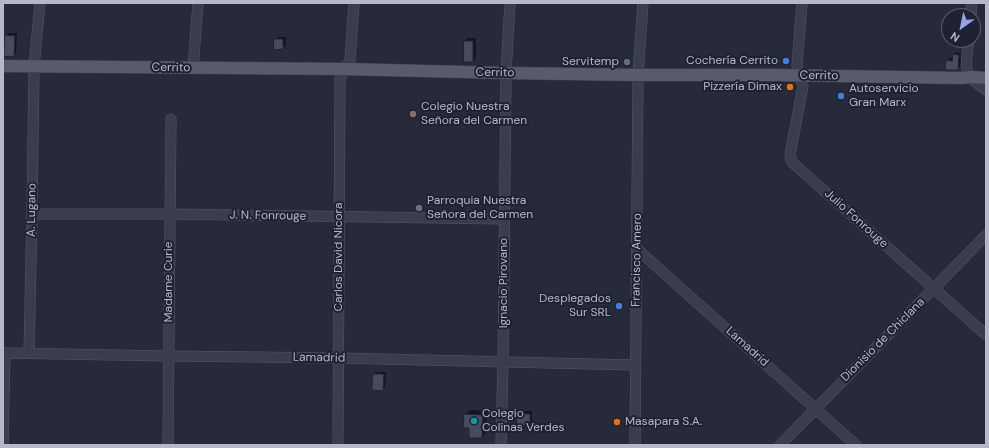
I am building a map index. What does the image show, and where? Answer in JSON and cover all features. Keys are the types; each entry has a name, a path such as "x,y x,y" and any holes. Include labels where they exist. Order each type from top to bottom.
{"main road":[{"name":"Cerrito","path":"3,66 344,69 638,75 800,75 986,78"}],"street":[{"name":"A. Lugano","path":"29,353 34,67 40,3"},
{"path":"193,68 198,3"},
{"name":"Carlos David Nicora","path":"338,445 340,78 350,60 354,3"},
{"name":"Ignacio Pirovano","path":"501,445 506,73 510,3"},
{"name":"Francisco Amero","path":"635,445 638,75 643,3"},
{"path":"800,75 797,65 802,3"},
{"path":"968,48 967,63 971,78 986,90"},
{"name":"Julio Fonrouge","path":"800,75 803,86 790,160 986,335"},
{"name":"Madame Curie","path":"168,445 171,119"},
{"name":"J. N. Fonrouge","path":"32,214 170,214 504,219"},
{"name":"Dionisio de Chiclana","path":"780,445 986,235"},
{"name":"Lamadrid","path":"637,249 856,445"},
{"path":"3,445 4,353"},
{"name":"Lamadrid","path":"4,353 338,358 635,365"}],"building":[{"path":"5,35 15,36 14,57 4,56"},
{"path":"274,39 283,39 283,49 274,50"},
{"path":"464,41 473,41 473,62 464,62"},
{"path":"953,54 959,55 958,70 945,70 946,60 952,61"},
{"path":"373,374 384,374 383,391 372,390"},
{"path":"517,413 530,414 530,426 517,425"},
{"name":"Colegio Colinas Verdes","path":"464,414 483,415 482,438 469,438 469,428 464,428"}],"place":[{"name":"Cochería Cerrito","path":"786,61"},
{"name":"Servitemp","path":"627,62"},
{"name":"Pizzería Dimax","path":"790,87"},
{"name":"Autoservicio Gran Marx","path":"841,96"},
{"name":"Colegio Nuestra Señora del Carmen","path":"413,114"},
{"name":"Parroquia Nuestra Señora del Carmen","path":"419,208"},
{"name":"Desplegados Sur SRL","path":"619,306"},
{"name":"Colegio Colinas Verdes","path":"474,421"},
{"name":"Masapara S.A.","path":"617,422"}]}
